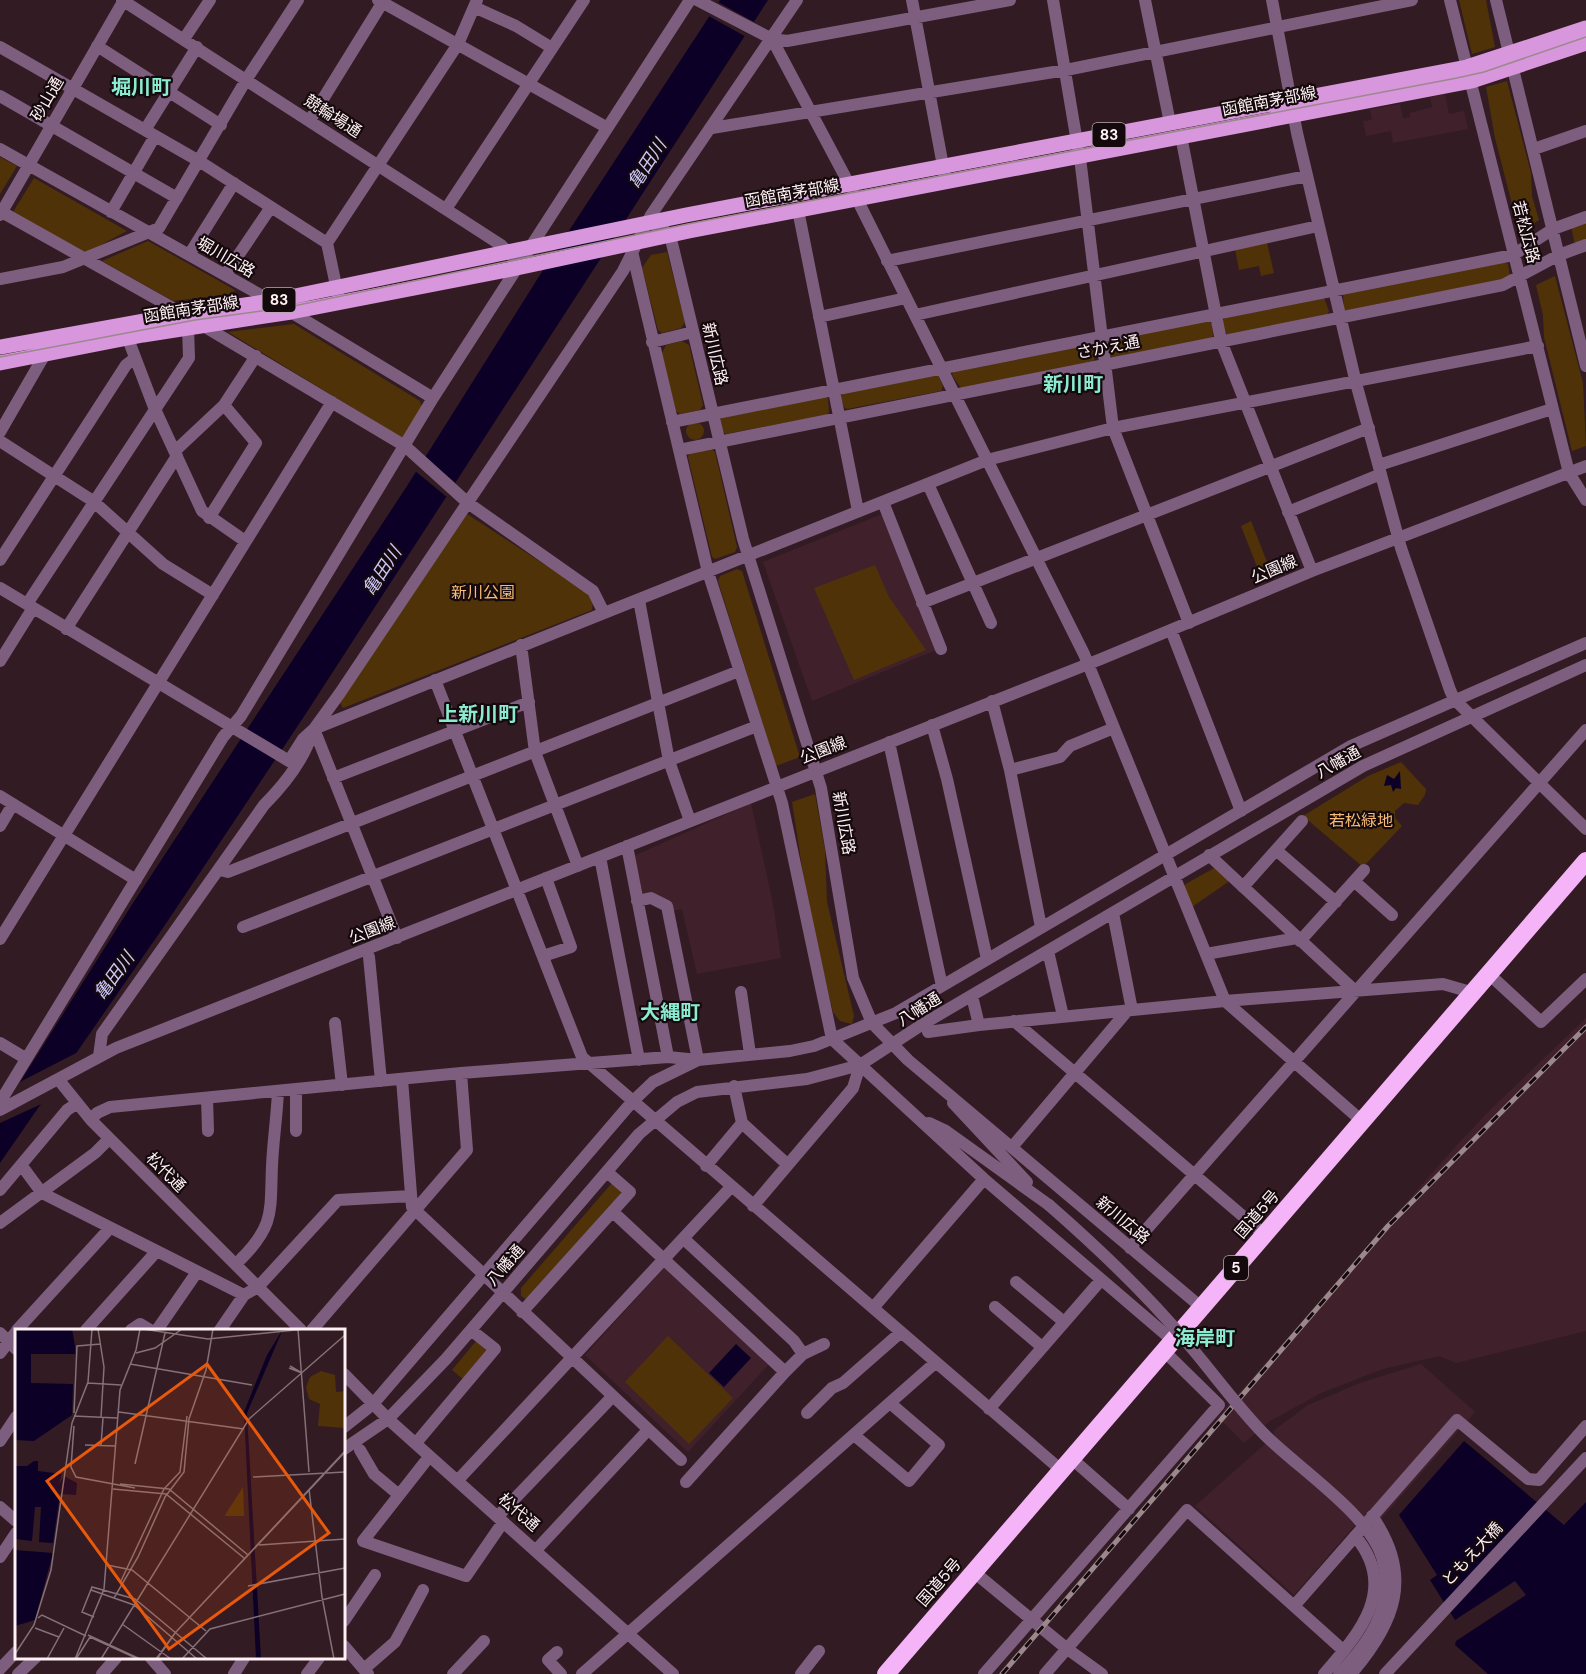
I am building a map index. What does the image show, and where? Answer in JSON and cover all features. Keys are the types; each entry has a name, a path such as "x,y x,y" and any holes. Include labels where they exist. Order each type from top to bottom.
{"highway":[{"name":"国道5号","path":"886,1674 1586,861"}],"main road":[{"name":"函館南茅部線","path":"1510,61 1586,28"},
{"name":"函館南茅部線","path":"1078,149 1170,123 1292,107 1469,74 1510,61 1586,43"},
{"name":"函館南茅部線","path":"191,322 291,312 338,295 517,268 630,247 670,235 857,199 945,175 1078,149 1181,136 1292,107"},
{"name":"函館南茅部線","path":"531,248 647,223 849,185 945,175"},
{"name":"83","path":"0,347 191,322 272,301 338,295 531,248"},
{"name":"函館南茅部線","path":"0,363 45,354 125,331"}],"street":[{"name":"競輪場通","path":"123,0 380,165 511,253"},
{"name":"砂山通","path":"1,212 123,0"},
{"path":"184,39 210,0"},
{"path":"0,279 63,267 159,228 246,80 298,0"},
{"path":"1,1107 25,1058 232,726 241,716 434,398 606,127 690,0"},
{"path":"697,0 772,39 787,42 1010,0"},
{"path":"264,806 269,790 286,759 314,729 468,504 630,247 797,0"},
{"path":"912,0 945,175"},
{"path":"1053,0 1078,149 1113,428 1189,622"},
{"path":"1145,0 1170,123"},
{"path":"1272,0 1292,107 1339,318 1398,537 1454,699 1586,829"},
{"path":"712,128 1066,70 1412,0"},
{"name":"若松広路","path":"1450,0 1569,474 1586,500"},
{"name":"若松広路","path":"1496,0 1559,255 1581,319 1586,366"},
{"path":"310,120 381,1 606,127"},
{"path":"446,209 530,84 578,2"},
{"path":"327,243 458,44 476,4 552,48"},
{"path":"772,39 857,199 1089,663 1225,1001 1363,1122"},
{"path":"97,46 221,125"},
{"path":"0,47 199,161 327,243 338,295"},
{"path":"111,212 134,173 169,92 197,47"},
{"path":"0,96 177,198"},
{"path":"1534,149 1586,130"},
{"path":"1181,136 1221,341 1312,571"},
{"name":"堀川広路","path":"0,148 272,301 434,398"},
{"path":"887,261 1307,176"},
{"path":"189,255 234,183"},
{"path":"225,275 271,207"},
{"path":"798,210 858,511"},
{"path":"1,212 191,322 256,356 405,446 417,460 468,504 593,591 604,613"},
{"name":"さかえ通","path":"672,422 1332,289 1513,255 1553,229 1586,217"},
{"path":"647,223 670,235"},
{"path":"915,315 1318,226"},
{"name":"新川広路","path":"670,235 748,556 815,772 832,844 838,898 853,978 872,1023 893,1046 1201,1307"},
{"name":"さかえ通","path":"679,450 839,416 1503,285 1521,278 1559,255 1586,245"},
{"path":"630,247 708,572 783,802 832,1039 984,1179 1101,1280 1168,1346 1218,1405 984,1674"},
{"path":"511,253 517,268"},
{"path":"819,317 906,298"},
{"path":"0,661 93,501 189,358 191,322"},
{"path":"125,331 154,407 202,511 245,541"},
{"path":"652,342 693,332"},
{"path":"314,729 987,460 1113,428 1356,383 1538,346"},
{"path":"0,432 45,354"},
{"path":"66,629 176,454 224,405 256,356"},
{"path":"0,560 126,365 134,359"},
{"path":"0,939 332,402"},
{"path":"209,518 256,443 224,405"},
{"path":"1288,512 1380,470 1552,409"},
{"path":"922,603 1369,428"},
{"path":"0,441 93,501 163,564 213,595"},
{"name":"公園線","path":"1,1107 61,1082 75,1070 99,1056 1089,663 1312,571 1586,466"},
{"path":"928,484 991,623"},
{"path":"883,502 941,649"},
{"path":"0,588 286,759"},
{"path":"639,600 669,760 690,821"},
{"path":"1171,630 1241,811"},
{"name":"八幡通","path":"345,1426 374,1404 632,1102 653,1082 698,1060 790,1051 832,1039 896,1013 1351,746 1586,643"},
{"path":"521,645 535,752 578,866"},
{"name":"八幡通","path":"345,1448 388,1419 471,1330 653,1120 677,1102 697,1092 807,1079 860,1065 893,1046 923,1024 1363,765 1586,665"},
{"path":"220,870 228,872 739,671"},
{"path":"435,680 582,1056 632,1102 989,1409 1129,1509"},
{"path":"992,700 1010,770 1041,927"},
{"path":"333,778 529,702"},
{"path":"932,724 947,779 987,959"},
{"path":"243,927 757,726"},
{"path":"1010,770 1060,757 1070,746 1114,728"},
{"path":"314,729 397,938"},
{"path":"99,1056 102,1034 264,806 275,794 309,745 314,729"},
{"path":"1130,1248 1354,990 1586,730"},
{"path":"889,742 942,986"},
{"path":"0,796 136,880"},
{"path":"0,826 13,804"},
{"path":"1243,888 1302,821"},
{"path":"627,846 668,1057"},
{"path":"1276,850 1336,902"},
{"path":"1209,855 1354,990"},
{"path":"600,857 639,1060"},
{"path":"1206,954 1299,939 1364,870"},
{"path":"543,956 571,947 546,878"},
{"path":"1354,881 1392,915"},
{"path":"91,1120 97,1113 110,1107 588,1062 668,1057 698,1060 667,906 651,898 637,901"},
{"path":"1113,913 1130,1010"},
{"path":"1048,951 1063,1016"},
{"path":"369,957 381,1081"},
{"path":"1490,975 1541,1022 1586,979"},
{"path":"928,1032 1063,1016 1354,990 1443,984 1474,993"},
{"path":"741,992 750,1054"},
{"path":"972,996 979,1025"},
{"path":"1013,1146 1130,1010"},
{"path":"1014,1021 1264,1235"},
{"path":"335,1023 342,1085"},
{"path":"0,1043 25,1058"},
{"path":"753,1206 853,1088 860,1065"},
{"path":"313,1329 467,1150 461,1073"},
{"path":"402,1079 412,1207 681,1460"},
{"name":"松代通","path":"61,1082 76,1104 91,1120 299,1329"},
{"path":"734,1086 742,1123 788,1165"},
{"path":"941,1087 963,1117 1049,1205 1120,1269 1185,1340 1263,1433 1345,1507 1374,1540 1382,1557 1385,1575 1382,1613 1365,1644 1339,1674"},
{"path":"296,1090 296,1131"},
{"path":"241,1260 259,1241 272,1209 272,1166 278,1091"},
{"path":"207,1098 208,1131"},
{"path":"0,1190 67,1110 76,1104"},
{"path":"915,1116 946,1131 1049,1205"},
{"path":"706,1166 742,1123"},
{"path":"0,1223 110,1139"},
{"path":"22,1166 42,1193 244,1295"},
{"path":"522,1312 630,1192 607,1172"},
{"path":"873,1308 984,1179"},
{"path":"458,1480 731,1187"},
{"path":"221,1329 244,1295 258,1287 338,1200 411,1196"},
{"path":"613,1212 785,1372"},
{"path":"19,1329 110,1228"},
{"path":"684,1239 794,1341 803,1354"},
{"path":"87,1329 156,1252"},
{"path":"158,1329 198,1272"},
{"path":"989,1409 1101,1280"},
{"path":"1016,1282 1064,1322"},
{"path":"995,1307 1042,1347"},
{"path":"132,1329 140,1324 148,1329"},
{"path":"416,1443 495,1349 471,1330"},
{"path":"807,1413 832,1388 843,1383 900,1333"},
{"path":"0,1353 12,1337"},
{"path":"686,1482 803,1354 824,1344"},
{"path":"582,1674 935,1363"},
{"name":"松代通","path":"345,1375 388,1419 458,1480 499,1522 536,1550 674,1674"},
{"path":"425,1462 363,1541 466,1575 499,1522 612,1397"},
{"path":"854,1435 909,1481 939,1445 890,1403"},
{"path":"0,1441 15,1418"},
{"path":"1294,1606 1457,1420 1528,1479 1539,1480 1586,1426"},
{"path":"536,1550 648,1430"},
{"path":"360,1450 374,1474 399,1495"},
{"name":"ともえ大橋","path":"1384,1674 1586,1458"},
{"path":"0,1507 15,1520"},
{"path":"1045,1674 1187,1510 1344,1651"},
{"path":"1352,1674 1374,1648 1385,1629 1393,1607 1395,1578 1391,1550 1372,1516"},
{"path":"0,1557 15,1534"},
{"path":"1324,1674 1344,1651 1366,1618 1375,1584 1373,1565 1365,1548 1355,1536"},
{"path":"974,1572 1066,1648 1102,1674"},
{"path":"345,1620 375,1575"},
{"path":"345,1647 366,1672 395,1642 423,1590"},
{"path":"453,1674 483,1641"},
{"path":"557,1652 549,1660 561,1674"},
{"path":"801,1674 819,1652"},
{"path":"0,1669 15,1653"},
{"path":"18,1674 34,1659"},
{"path":"102,1674 115,1659"},
{"path":"152,1659 165,1674"},
{"path":"234,1674 243,1659"},
{"path":"307,1674 318,1659"}],"shaded area":[{"path":"1445,94 1449,114 1464,111 1468,129 1393,143 1391,131 1366,136 1363,121 1372,120 1370,109 1400,104 1403,118 1410,117 1410,113 1432,107 1430,97"},
{"path":"882,514 936,650 812,701 763,562"},
{"path":"751,803 773,904 781,958 697,974 682,909 670,911 638,898 632,857"},
{"path":"1586,1018 1586,1331 1456,1363 1439,1356 1383,1369 1321,1393 1270,1421 1244,1443 1218,1417 1456,1146 1492,1108"},
{"path":"666,1266 771,1362 688,1452 585,1355"},
{"path":"1421,1364 1475,1412 1375,1526 1363,1516 1294,1595 1195,1506 1275,1435 1273,1431 1308,1405 1360,1383"}],"green space":[{"path":"1459,0 1486,0 1495,47 1472,54"},
{"path":"1507,81 1531,173 1532,196 1539,220 1533,224 1532,230 1520,235 1495,138 1486,87"},
{"path":"0,157 17,166 0,194"},
{"path":"34,178 127,231 86,253 13,212"},
{"path":"1586,221 1586,241 1575,245 1571,226"},
{"path":"148,241 235,290 231,294 173,301 102,261"},
{"path":"1267,243 1274,273 1261,276 1259,266 1239,270 1235,249"},
{"path":"667,252 685,322 681,328 662,333 658,330 642,268 651,255"},
{"path":"1502,261 1508,264 1510,276 1507,280 1348,312 1344,309 1343,294"},
{"path":"1555,276 1583,383 1586,446 1572,451 1544,337 1543,315 1536,285"},
{"path":"1324,298 1329,311 1327,315 1228,335 1225,333 1222,321 1225,318"},
{"path":"1207,320 1212,324 1213,336 1209,341 1114,358 1110,356 1107,346 1110,340"},
{"path":"294,324 420,401 422,407 404,439 228,332"},
{"path":"682,341 689,345 703,405 700,410 680,414 674,410 662,353 666,345"},
{"path":"1091,344 1095,358 1093,362 961,388 952,375 954,371"},
{"path":"938,375 943,386 941,391 847,409 841,397 843,393"},
{"path":"825,396 828,398 829,412 826,415 726,434 723,432 720,420 723,416"},
{"path":"695,422 701,425 704,431 701,437 695,440 689,437 686,431 689,425"},
{"path":"710,448 715,452 737,547 735,552 715,559 712,557 688,457 690,452"},
{"name":"新川公園","path":"467,514 587,592 593,601 592,610 343,708 340,703"},
{"path":"1251,521 1271,572 1261,577 1241,526"},
{"path":"875,565 889,597 926,650 854,680 814,588"},
{"path":"737,569 742,571 800,757 776,766 718,581 720,576"},
{"name":"若松緑地","path":"1401,762 1426,789 1425,795 1418,805 1404,803 1395,811 1395,818 1402,826 1363,867 1303,816 1368,776"},
{"path":"815,794 825,850 827,902 854,1016 852,1024 840,1021 833,1012 808,906 792,802"},
{"path":"1216,867 1231,880 1192,907 1184,885"},
{"path":"612,1183 622,1192 527,1300 521,1296 521,1288"},
{"path":"668,1336 733,1398 689,1444 625,1382"},
{"path":"477,1340 488,1350 464,1380 452,1370"}],"water":[{"name":"亀田川","path":"720,0 768,0 303,718 165,925 0,1163 0,1114 133,903 407,486 538,278"},
{"path":"1400,771 1401,789 1396,788 1393,792 1391,785 1384,786 1387,775 1394,779"},
{"path":"736,1344 751,1358 724,1387 709,1373"},
{"path":"1464,1441 1564,1525 1586,1502 1586,1674 1488,1674 1455,1645 1456,1641 1526,1595 1515,1581 1455,1620 1430,1580 1437,1575 1399,1515"}],"pier":[{"path":"716,1 756,23 748,38 707,15"},
{"path":"423,456 457,484 448,498 414,470"},
{"path":"82,1050 48,1101 0,1123 0,1112 16,1084"}],"tram line":[{"path":"0,357 195,320 284,308 688,224 1457,78 1484,72 1586,37"}],"railway":[{"path":"1002,1674 1388,1226 1586,1027"}],"district":[{"name":"堀川町","path":"141,87"},
{"name":"新川町","path":"1073,384"},
{"name":"上新川町","path":"478,714"},
{"name":"大縄町","path":"670,1012"},
{"name":"海岸町","path":"1205,1338"}]}
